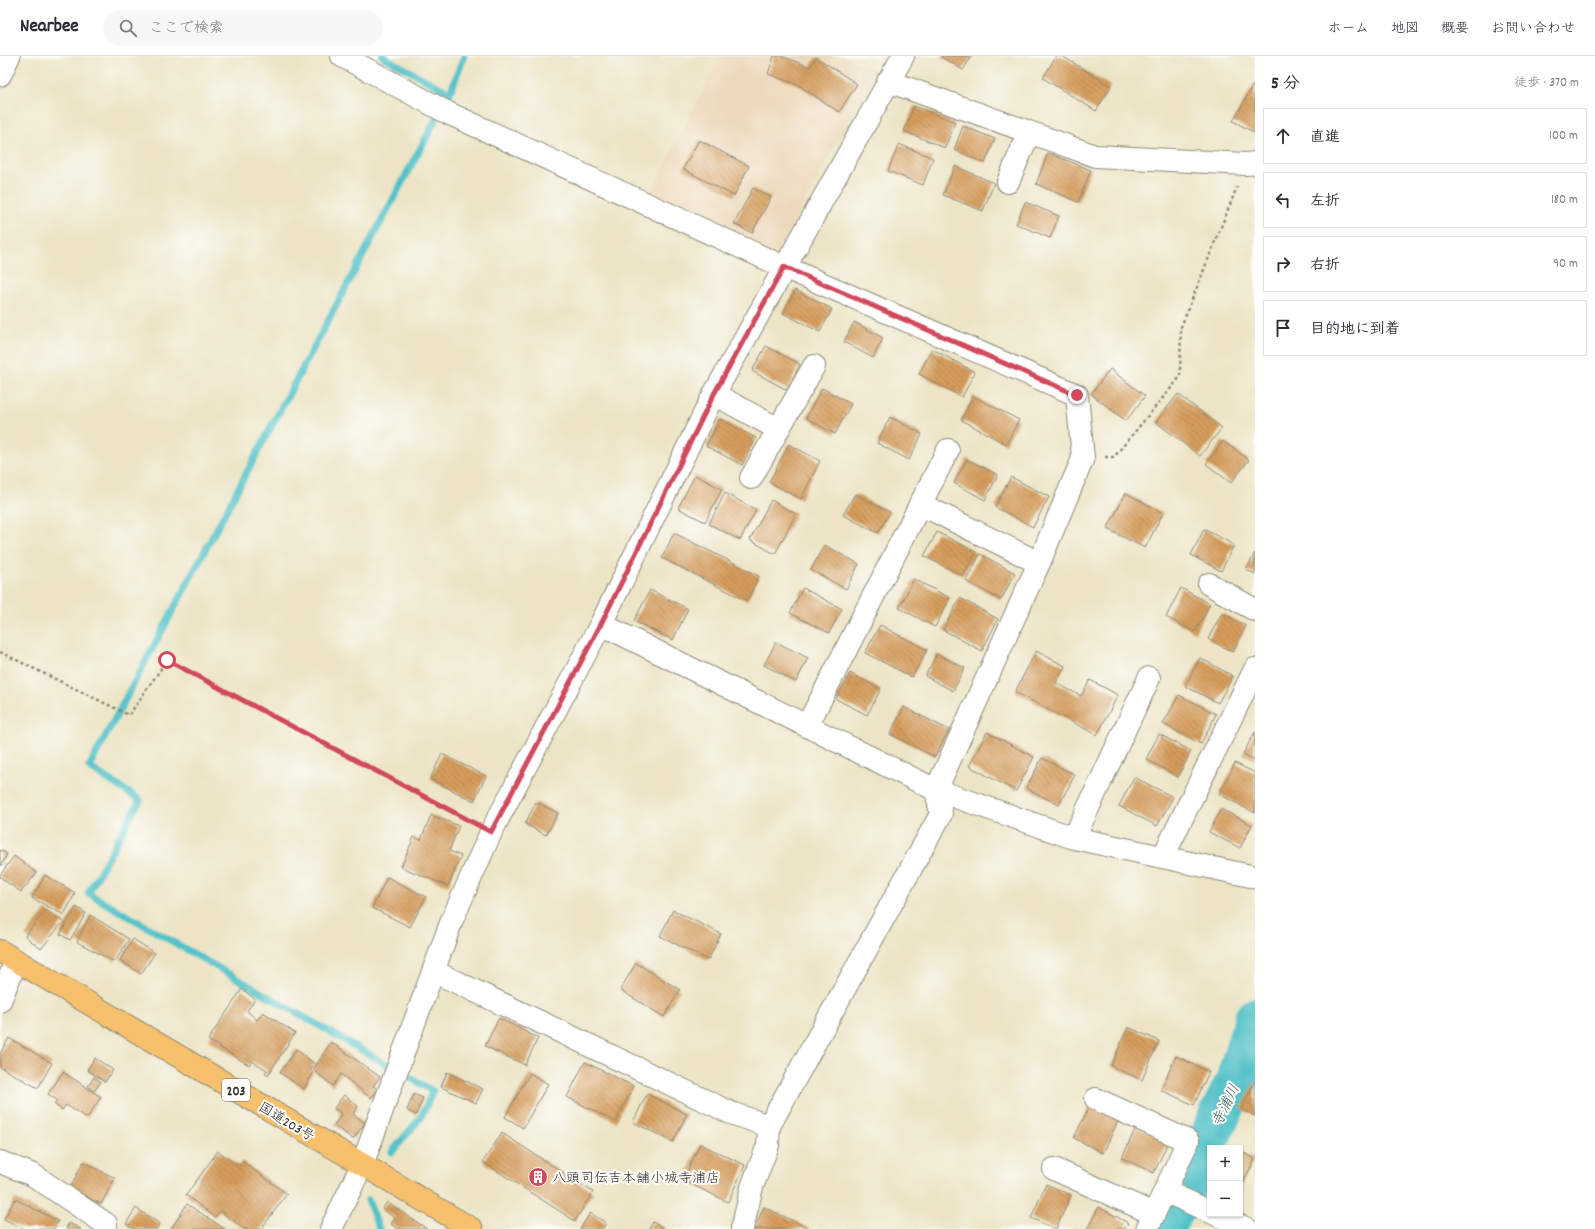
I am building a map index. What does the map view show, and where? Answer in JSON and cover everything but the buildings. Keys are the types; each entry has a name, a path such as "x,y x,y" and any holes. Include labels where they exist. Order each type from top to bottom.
{"highway":[{"name":"国道203号","path":"8,956 472,1229"}],"street":[{"path":"0,75 9,56"},
{"path":"342,56 441,109 784,267 1077,395 1083,458 1039,563 936,790 941,814 768,1126 768,1145 752,1187 742,1229"},
{"path":"331,1229 362,1165 452,920 491,832 601,624 714,394 903,56"},
{"path":"888,81 1095,156 1250,164"},
{"path":"1008,182 1029,133"},
{"path":"751,478 814,366"},
{"path":"714,394 778,429"},
{"path":"807,726 948,450"},
{"path":"920,504 1039,563"},
{"path":"1209,584 1255,610"},
{"path":"601,624 936,790 1074,838 1255,877"},
{"path":"1163,857 1255,669"},
{"path":"1074,838 1149,678"},
{"path":"0,1001 8,956"},
{"path":"433,971 731,1113 768,1126"},
{"path":"1054,1169 1150,1221 1188,1141 1096,1099"},
{"path":"0,1162 33,1175 106,1224"},
{"path":"1165,1191 1207,1211"},
{"path":"1221,1217 1246,1229"}],"path":[{"path":"1083,458 1114,457 1180,377 1181,327 1250,164"},
{"path":"0,652 129,715 167,660 491,832"}],"shaded area":[{"path":"720,56 843,56 878,72 829,157 767,271 641,213"}],"waterway":[{"path":"382,56 450,93 89,767 140,800 88,893 433,1091 421,1117 392,1152"},
{"path":"450,93 464,56"},
{"name":"寺浦川","path":"1164,1229 1236,1082 1255,1019"},
{"path":"368,1200 379,1229"}],"place":[{"name":"八頭司伝吉本舗小城寺浦店","path":"538,1177"}],"route":[{"path":"167,660 491,832 601,624 714,394 784,267 1077,395"}]}
